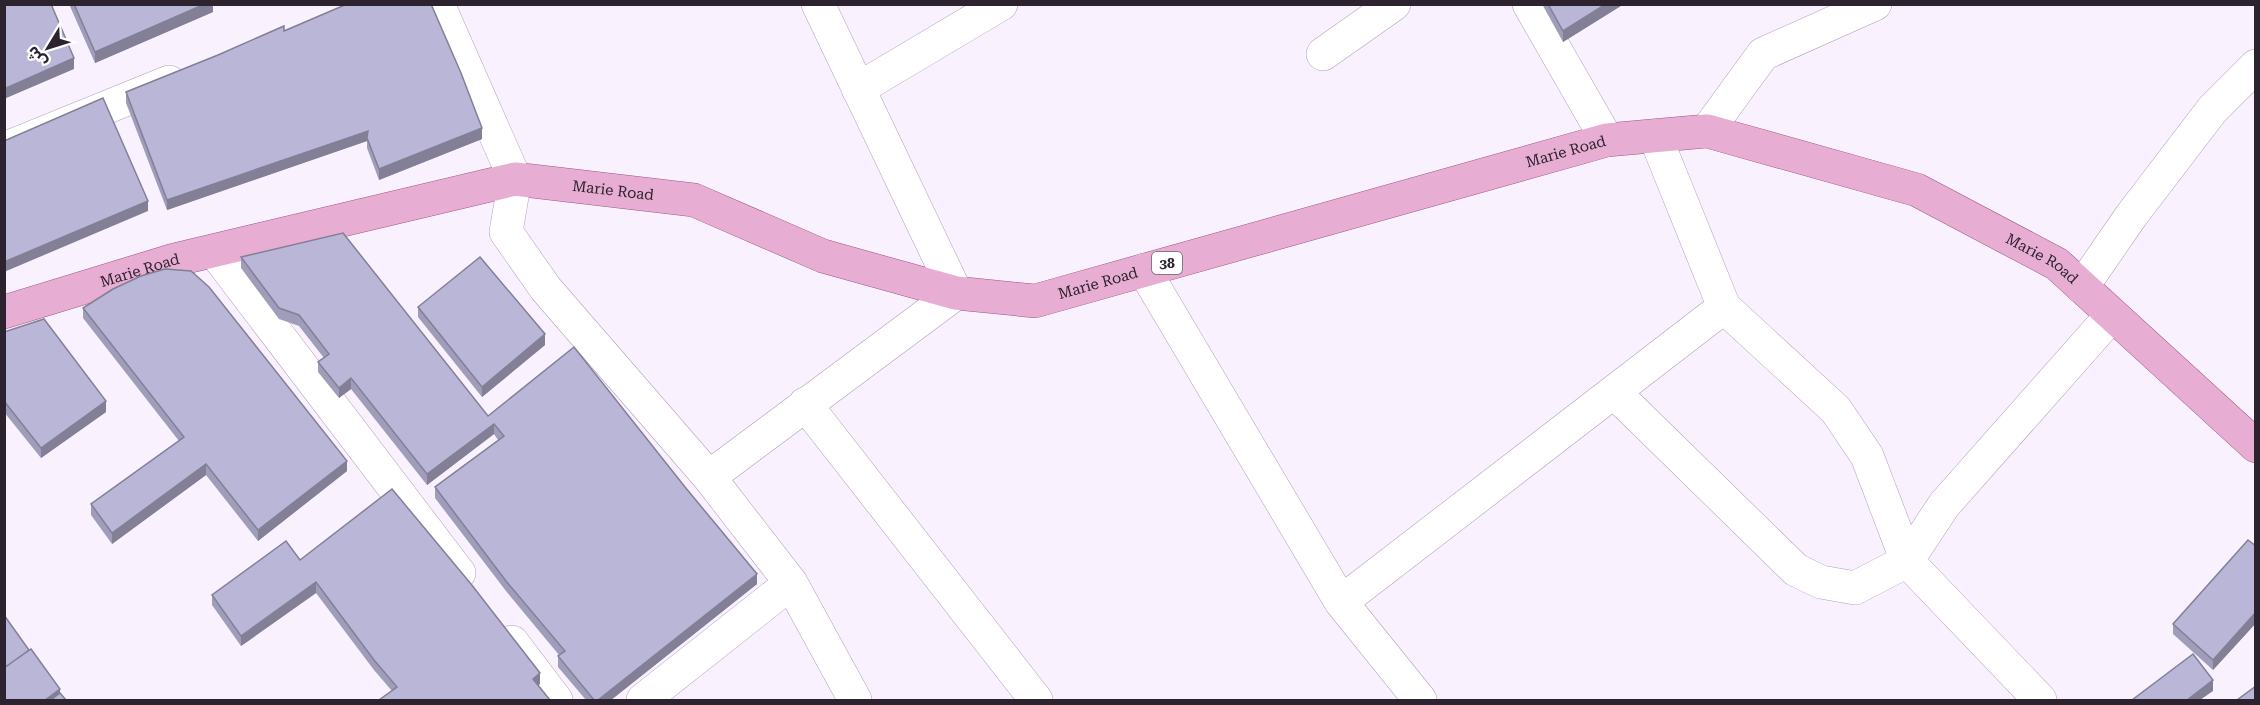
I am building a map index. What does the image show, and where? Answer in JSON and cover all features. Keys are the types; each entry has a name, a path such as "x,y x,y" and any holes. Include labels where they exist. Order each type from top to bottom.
{"main road":[{"name":"Marie Road","path":"4,312 174,260 515,178 694,200 823,256 956,293 1035,301 1607,140 1707,131 1917,190 2057,264 2256,446"}],"street":[{"path":"438,4 515,178 506,232 546,289 709,477 791,583 855,700"},
{"path":"709,477 956,293 818,4"},
{"path":"858,89 1001,4"},
{"path":"1323,54 1394,4"},
{"path":"1529,4 1607,140"},
{"path":"1707,131 1763,54 1875,4"},
{"path":"2082,287 2131,216 2212,110 2256,66"},
{"path":"4,149 198,70"},
{"path":"1655,136 1724,308 1836,410 1867,456 1906,561 2040,700"},
{"path":"214,251 556,700"},
{"path":"1144,270 1341,602 1420,700"},
{"path":"1341,602 1724,308"},
{"path":"1614,392 1796,570 1821,582 1855,588 1906,561 1944,506 2112,315"},
{"path":"805,404 1036,700"},
{"path":"643,700 791,583"}],"building":[{"path":"4,4 51,4 74,58 4,89"},
{"path":"74,4 205,4 95,52"},
{"path":"347,4 431,4 482,128 379,169 367,138 368,131 167,200 126,92 284,26 284,31"},
{"path":"1548,4 1606,4 1563,31"},
{"path":"103,98 148,201 4,262 4,141"},
{"path":"343,233 488,416 574,347 757,574 598,700 594,700 558,656 565,651 506,581 435,487 504,436 494,424 427,474 351,378 339,388 318,362 329,354 299,315 279,308 241,257"},
{"path":"480,257 545,334 482,387 418,307"},
{"path":"165,269 191,271 209,287 347,461 258,530 206,464 112,533 91,504 184,437 83,308 113,289 141,276"},
{"path":"44,319 106,401 41,448 4,401 4,332"},
{"path":"392,489 471,584 540,673 533,679 550,700 379,700 397,687 316,582 241,636 212,595 286,541 300,560"},
{"path":"2248,540 2256,546 2256,612 2213,660 2173,624"},
{"path":"4,615 29,650 4,668"},
{"path":"31,649 60,689 45,700 4,700 4,668"},
{"path":"2193,654 2213,680 2187,700 2132,700"},
{"path":"2256,686 2256,700 2237,700"},
{"path":"60,693 66,700 51,700"}]}
